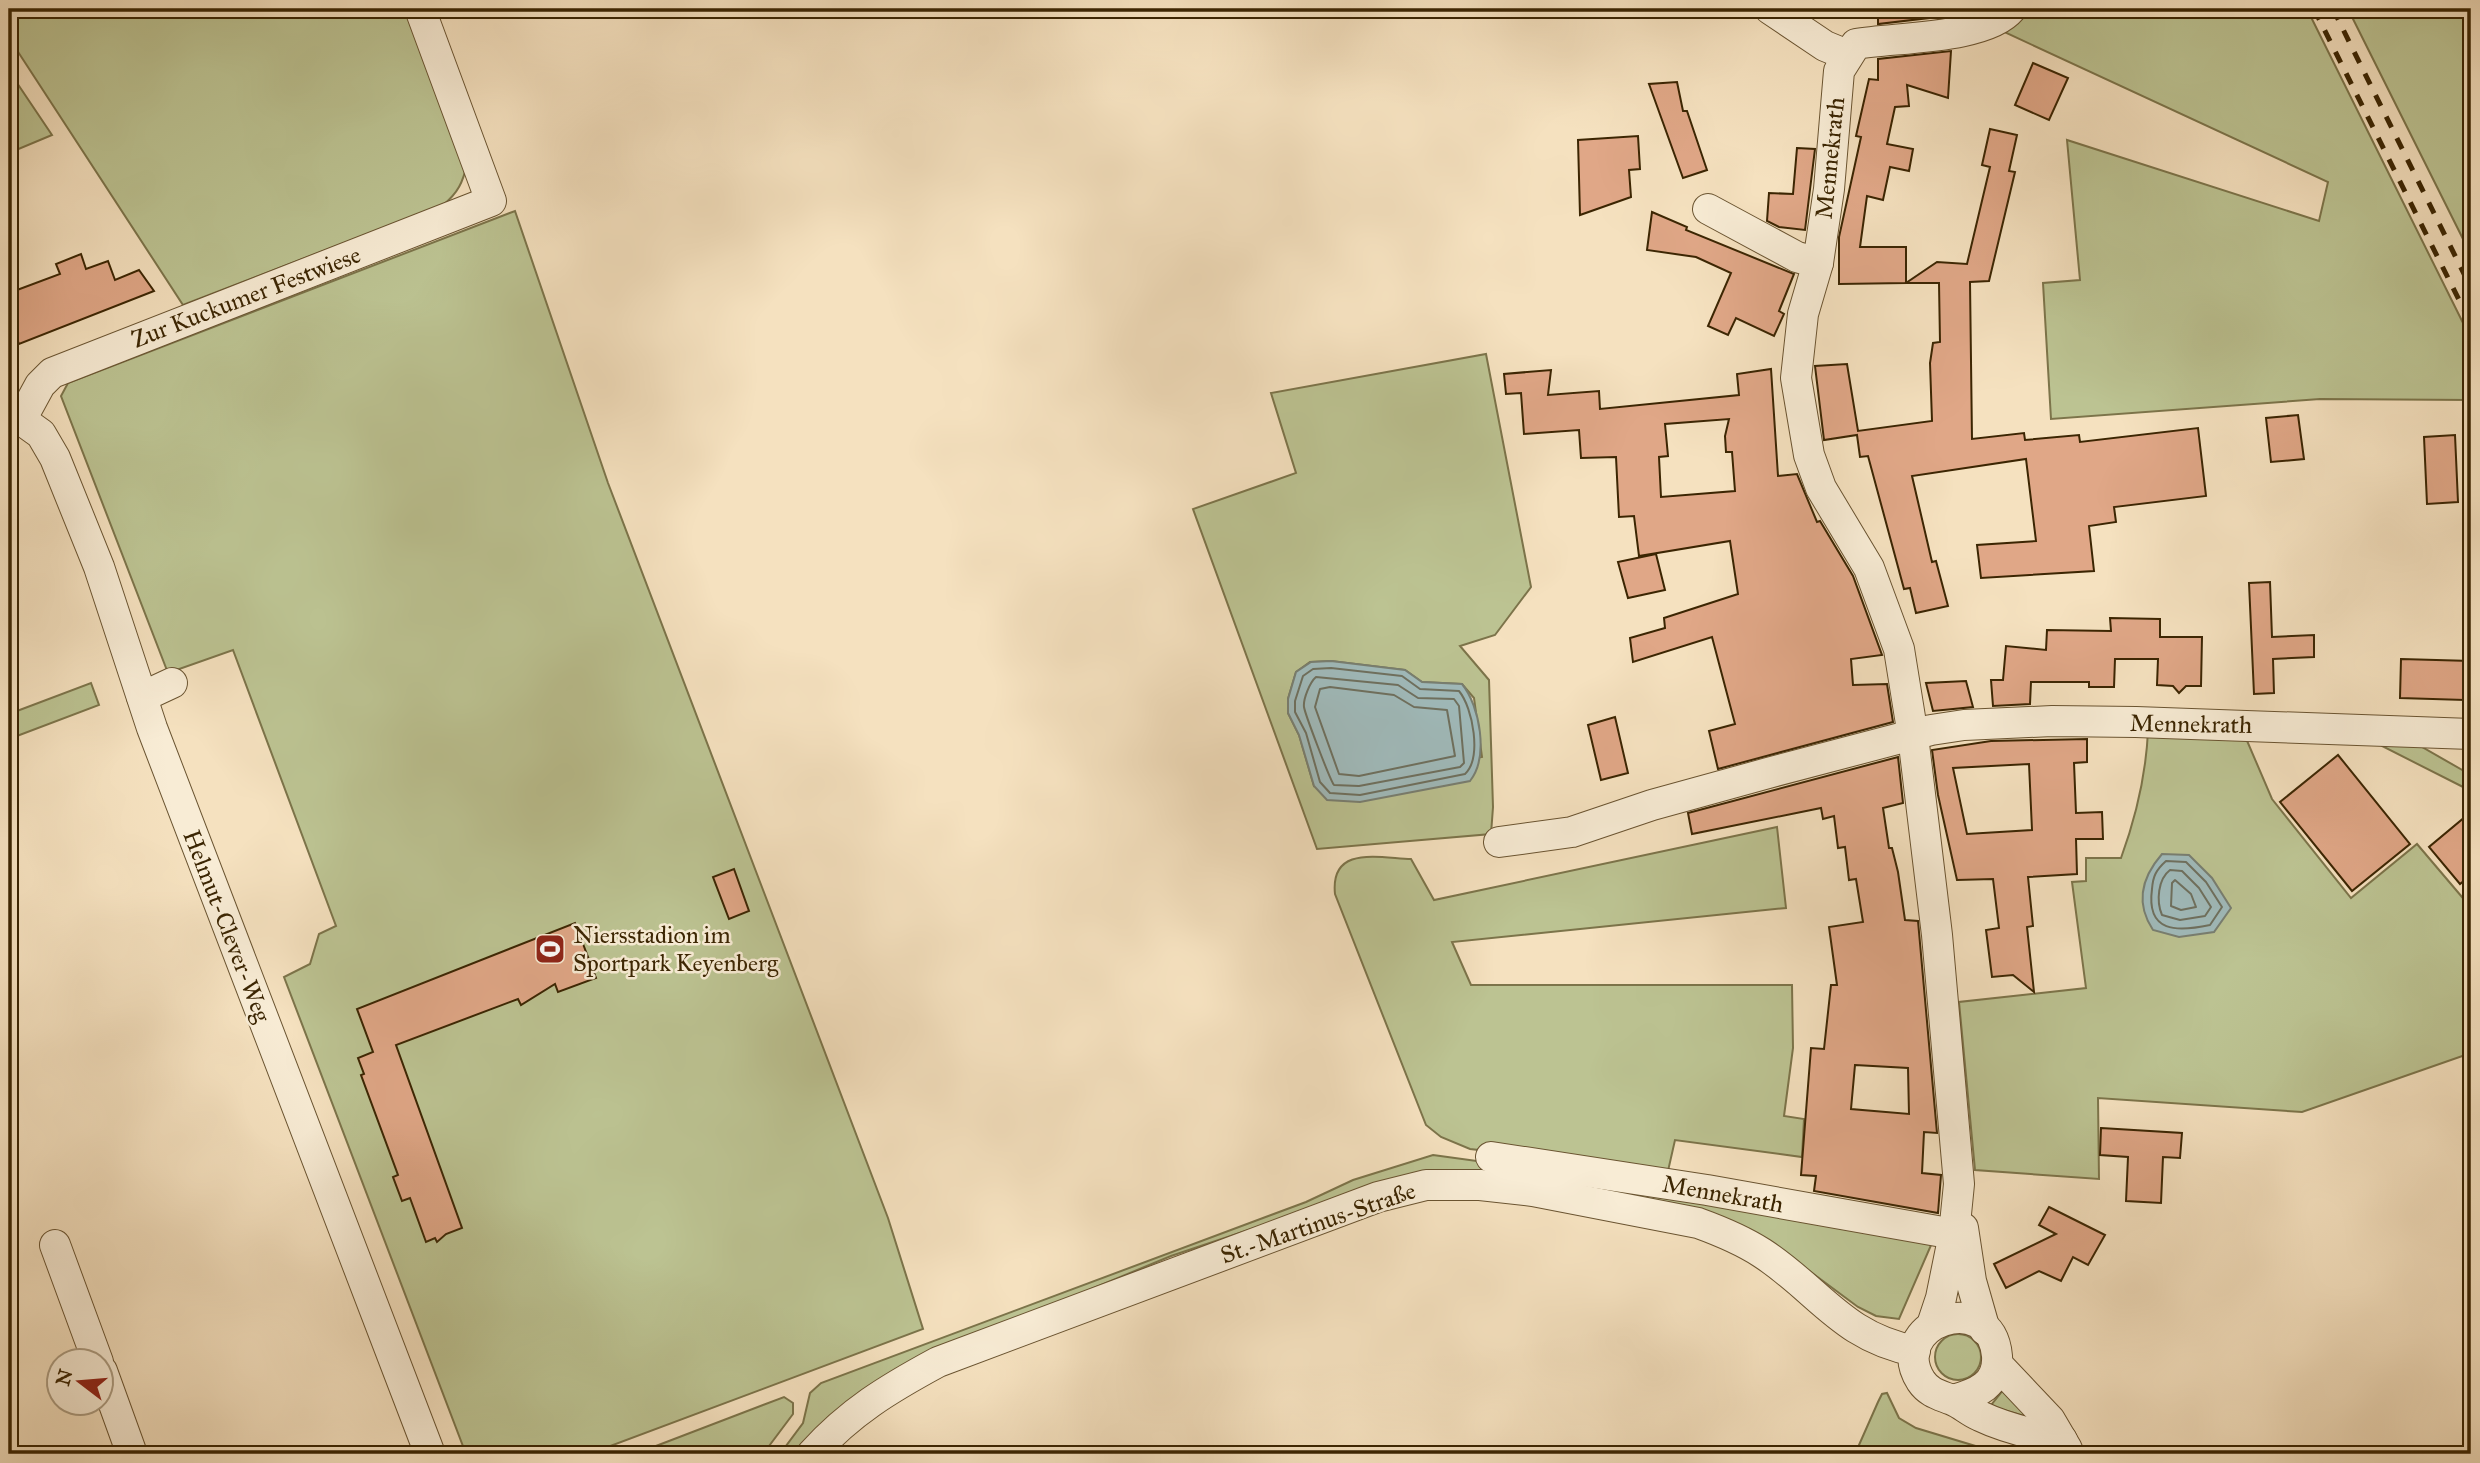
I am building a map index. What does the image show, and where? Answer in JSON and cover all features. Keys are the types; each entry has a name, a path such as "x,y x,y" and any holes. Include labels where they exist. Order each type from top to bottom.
{"street":[{"name":"Zur Kuckumer Festwiese","path":"15,415 52,373 491,201 420,9"},
{"path":"1770,9 1825,46 1847,55 1856,44 1982,29 2003,19 2011,9"},
{"name":"Mennekrath","path":"1847,55 1839,71 1829,189 1818,263 1803,314 1796,378 1800,414 1821,488 1869,568 1899,649 1913,736 1948,1042 1958,1202 1971,1281 1985,1330"},
{"path":"1708,209 1797,257 1818,263"},
{"name":"Helmut-Clever-Weg","path":"15,415 41,434 55,458 99,567 142,697 288,1088 430,1454"},
{"path":"142,697 172,683"},
{"name":"Mennekrath","path":"1499,842 1572,832 1664,802 1931,730 1964,725 2052,721 2471,734"},
{"name":"Mennekrath","path":"1491,1157 1954,1234"},
{"name":"St.-Martinus-Straße","path":"812,1454 835,1428 877,1395 938,1362 1378,1197 1426,1185 1455,1184 1533,1191 1698,1223 1763,1253 1857,1331 1895,1347 1915,1351"},
{"name":"Mennekrath","path":"1932,1325 1941,1298 1958,1202"},
{"path":"55,1245 93,1348"},
{"path":"1954,1317 1976,1323 1985,1330 1993,1341 1997,1364 2050,1420 2066,1447 1980,1417 1953,1400 1931,1391 1916,1370 1915,1351 1923,1334 1932,1325 1954,1317"},
{"path":"1953,1400 1978,1393 1986,1386 1997,1364"},
{"path":"116,1410 132,1454"}],"green space":[{"path":"9,9 408,9 467,164 464,176 456,192 443,205 183,305 9,38"},
{"path":"2022,9 2307,9 2471,339 2471,400 2320,399 2051,419 2043,283 2080,280 2067,140 2319,221 2328,182 2000,30"},
{"path":"2348,9 2471,9 2471,255"},
{"path":"9,71 52,135 9,153"},
{"name":"Niersstadion im Sportpark Keyenberg","path":"515,211 608,483 888,1218 923,1329 589,1454 466,1454 284,977 310,964 319,934 336,926 233,650 168,673 61,396 68,383"},
{"path":"1486,354 1531,587 1495,635 1460,646 1489,680 1493,807 1491,834 1317,849 1193,509 1296,473 1271,393","holes":["1331,661 1405,670 1422,682 1462,684 1474,698 1482,757 1314,786 1299,735 1288,713 1288,699 1296,672 1310,662"]},
{"path":"91,683 99,705 9,739 9,714"},
{"path":"2148,731 2245,736 2272,799 2351,898 2417,844 2462,897 2471,890 2471,1053 2302,1112 2098,1098 2099,1179 1975,1170 1959,1002 2086,988 2072,882 2086,881 2086,858 2121,858 2139,795"},
{"path":"2384,738 2408,739 2471,775 2471,791 2382,746"},
{"path":"1777,827 1786,908 1452,942 1471,985 1792,985 1793,1048 1784,1116 1804,1119 1802,1157 1675,1140 1668,1171 1470,1149 1441,1137 1426,1125 1335,894 1336,878 1340,868 1348,861 1372,857 1411,859 1434,900"},
{"path":"1433,1155 1600,1178 1935,1236 1899,1319 1876,1316 1858,1307 1773,1244 1582,1188 1326,1204 1171,1256 985,1333 799,1454 780,1454 803,1423 810,1393 821,1383 1306,1202 1353,1180"},
{"path":"1958,1334 1974,1341 1981,1357 1974,1373 1958,1380 1942,1373 1935,1357 1942,1341"},
{"path":"2004,1389 2035,1419 1993,1407 1992,1404"},
{"path":"1887,1393 1899,1418 1916,1428 2002,1454 1855,1454 1882,1394"},
{"path":"784,1397 793,1403 793,1414 763,1454 635,1454"}],"water":[{"path":"1331,661 1405,670 1422,682 1462,684 1474,705 1480,732 1479,759 1470,781 1360,802 1327,800 1314,786 1299,735 1288,713 1288,699 1296,672 1311,662"},
{"path":"2162,854 2189,855 2212,878 2231,908 2214,932 2179,937 2153,930 2144,910 2143,890 2150,872"}],"building":[{"path":"1878,9 1954,9 1954,15 1878,24"},
{"path":"1951,51 1948,98 1907,85 1909,106 1895,107 1887,144 1913,149 1909,171 1890,167 1883,200 1867,196 1860,247 1906,247 1906,283 1839,284 1839,237 1861,137 1856,136 1869,79 1878,80 1878,59"},
{"path":"2033,63 2068,78 2049,120 2015,105"},
{"path":"1677,82 1683,111 1687,111 1707,170 1683,178 1649,84"},
{"path":"1990,129 2017,135 2009,171 2015,172 1989,281 1970,282 1972,439 2024,433 2025,440 2079,435 2080,442 2198,428 2206,496 2114,507 2116,522 2089,526 2094,571 1981,578 1977,545 2036,541 2026,459 1912,476 1932,562 1936,561 1948,606 1916,613 1910,588 1904,589 1868,456 1860,457 1857,435 1824,440 1815,366 1847,364 1858,431 1932,421 1930,363 1933,343 1940,342 1939,283 1906,283 1937,262 1967,264 1990,167 1982,165"},
{"path":"1638,136 1640,169 1629,170 1631,197 1580,215 1578,140"},
{"path":"1797,148 1815,149 1805,230 1779,227 1767,221 1769,193 1793,194"},
{"path":"1652,212 1687,227 1686,230 1794,274 1779,311 1784,314 1774,336 1736,318 1728,335 1708,326 1731,273 1696,257 1647,250"},
{"path":"81,254 86,269 108,261 115,280 139,270 154,291 19,344 9,318 9,293 60,274 56,264"},
{"path":"1771,369 1778,476 1797,474 1817,522 1820,521 1853,576 1882,655 1851,659 1853,685 1887,684 1893,722 1718,769 1709,731 1735,724 1712,637 1633,662 1630,638 1665,628 1664,618 1738,594 1730,541 1639,556 1634,516 1619,517 1616,457 1581,458 1579,430 1524,434 1521,393 1506,394 1504,374 1551,370 1548,395 1599,391 1600,409 1739,395 1737,374","holes":["1729,419 1725,436 1726,452 1732,452 1735,491 1661,497 1659,457 1668,456 1665,424"]},
{"path":"2298,415 2304,459 2271,462 2266,418"},
{"path":"2455,435 2458,502 2427,504 2424,437"},
{"path":"1656,554 1665,590 1628,598 1618,562"},
{"path":"2270,582 2272,637 2314,635 2314,657 2273,659 2274,693 2254,694 2249,583"},
{"path":"2110,618 2160,619 2160,637 2202,637 2201,686 2186,686 2179,693 2173,686 2157,685 2158,659 2115,659 2114,687 2089,687 2089,682 2031,682 2030,704 1993,706 1991,680 2003,680 2006,646 2046,650 2047,630 2111,631"},
{"path":"2401,659 2471,661 2471,696 2465,696 2465,700 2400,698"},
{"path":"1966,681 1973,707 1933,711 1926,683"},
{"path":"1615,717 1628,773 1601,780 1588,725"},
{"path":"2087,739 2087,762 2074,763 2076,813 2102,812 2103,839 2076,839 2077,874 2028,877 2033,926 2027,927 2034,992 2013,975 1992,977 1986,930 1999,928 1993,879 1957,880 1938,795 1932,750 1991,741","holes":["2029,764 2032,830 1967,834 1953,768"]},
{"path":"2338,755 2410,844 2352,891 2280,802"},
{"path":"1898,757 1903,803 1883,808 1889,848 1892,848 1898,872 1905,920 1918,921 1937,1133 1924,1132 1922,1173 1941,1175 1938,1213 1814,1191 1816,1176 1801,1175 1811,1048 1824,1049 1831,985 1837,985 1829,927 1863,922 1856,879 1849,880 1845,847 1838,848 1834,816 1823,819 1821,808 1692,834 1688,813","holes":["1855,1065 1908,1068 1909,1114 1851,1109"]},
{"path":"2471,812 2471,875 2460,884 2429,847"},
{"path":"734,869 749,911 729,919 713,877"},
{"path":"575,923 596,978 558,992 555,984 521,1005 518,999 396,1045 462,1228 446,1234 437,1242 435,1238 426,1242 410,1198 402,1201 393,1177 398,1175 361,1075 364,1074 358,1058 373,1052 357,1009"},
{"path":"2101,1128 2182,1133 2180,1158 2163,1157 2161,1203 2126,1201 2128,1157 2100,1155"},
{"path":"2049,1207 2105,1235 2088,1265 2073,1257 2061,1281 2039,1271 2006,1288 1994,1264 2056,1234 2039,1225"}],"railway":[{"path":"2314,9 2471,324"},
{"path":"2333,9 2471,288"}],"place":[{"name":"Niersstadion im Sportpark Keyenberg","path":"550,949"}]}
